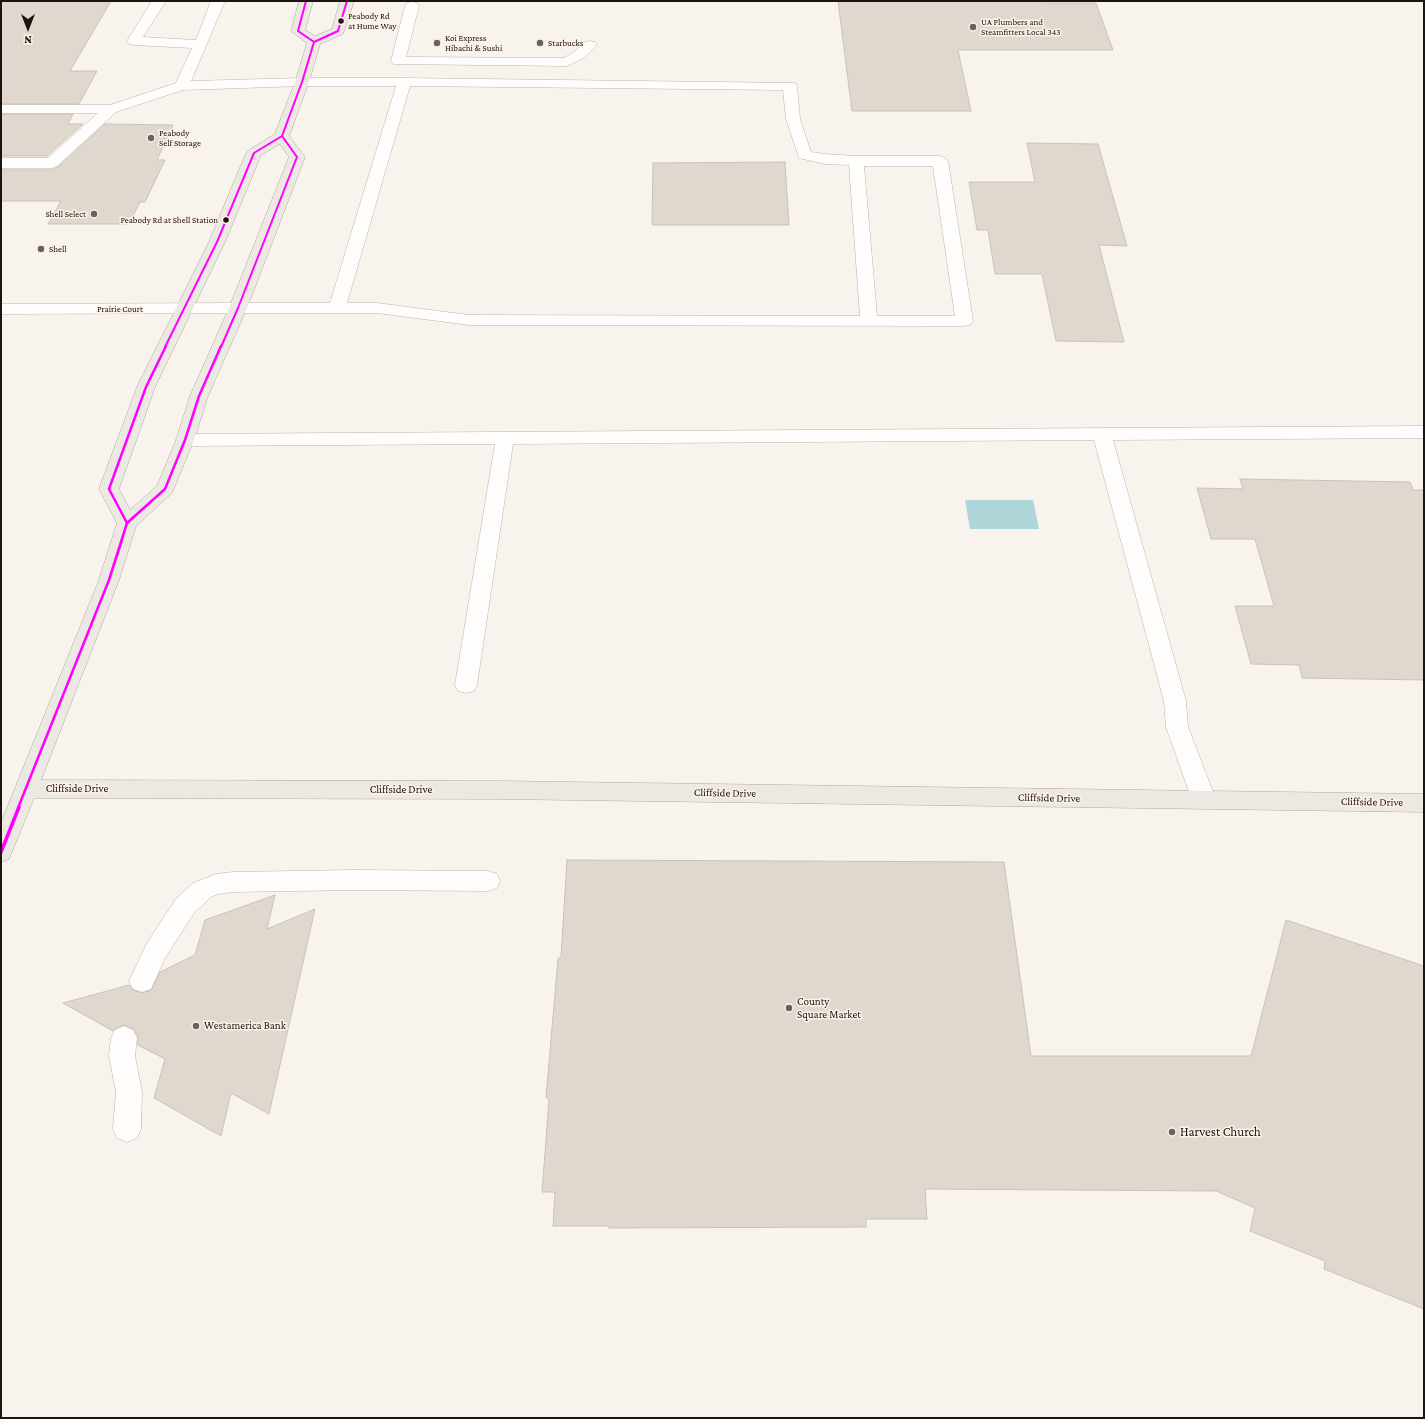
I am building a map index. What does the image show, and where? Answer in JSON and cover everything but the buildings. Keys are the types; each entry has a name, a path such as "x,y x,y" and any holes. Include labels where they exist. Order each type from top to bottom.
{"main road":[{"path":"306,1 298,31 314,42"},
{"path":"127,523 109,489 146,387 217,242 254,153 282,136 302,82 314,42 338,31 347,1"},
{"path":"1,852 109,580 127,523 165,489 185,440 199,396 238,308 297,157 282,136"},
{"name":"Cliffside Drive","path":"25,789 499,790 1424,803"}],"street":[{"path":"159,1 134,41 200,44"},
{"path":"182,86 218,1"},
{"path":"412,6 398,61 567,62 579,55 590,45"},
{"path":"1,109 111,109 182,86 302,82 790,86 793,119 804,155 825,159 856,161 869,320"},
{"path":"337,308 404,82"},
{"path":"1,163 52,163 111,109"},
{"name":"Prairie Court","path":"1,309 377,308 469,320 964,320 940,161 856,161"},
{"path":"185,440 1424,432"},
{"path":"1102,434 1175,701 1177,727 1204,800"},
{"path":"466,685 505,438"},
{"path":"142,981 156,951 185,906 202,890 216,884 233,882 355,880 488,881"},
{"path":"124,1038 122,1056 129,1092 126,1128"}],"water":[{"path":"965,500 1033,500 1039,529 970,529"}],"transit line":[{"path":"306,1 298,31 314,42"},
{"path":"1,852 109,580 127,523 109,489 146,387 217,242 254,153 282,136 302,82 314,42 338,31 347,1"},
{"path":"117,556 127,523 165,489 185,440 199,396 238,308 297,157 282,136"}],"place":[{"name":"Peabody Rd at Hume Way","path":"341,21"},
{"name":"UA Plumbers and Steamfitters Local 343","path":"973,27"},
{"name":"Koi Express Hibachi & Sushi","path":"437,43"},
{"name":"Starbucks","path":"540,43"},
{"name":"Peabody Self Storage","path":"151,138"},
{"name":"Shell Select","path":"94,214"},
{"name":"Peabody Rd at Shell Station","path":"226,220"},
{"name":"Shell","path":"41,249"},
{"name":"County Square Market","path":"789,1008"},
{"name":"Westamerica Bank","path":"196,1026"},
{"name":"Harvest Church","path":"1172,1132"}]}
